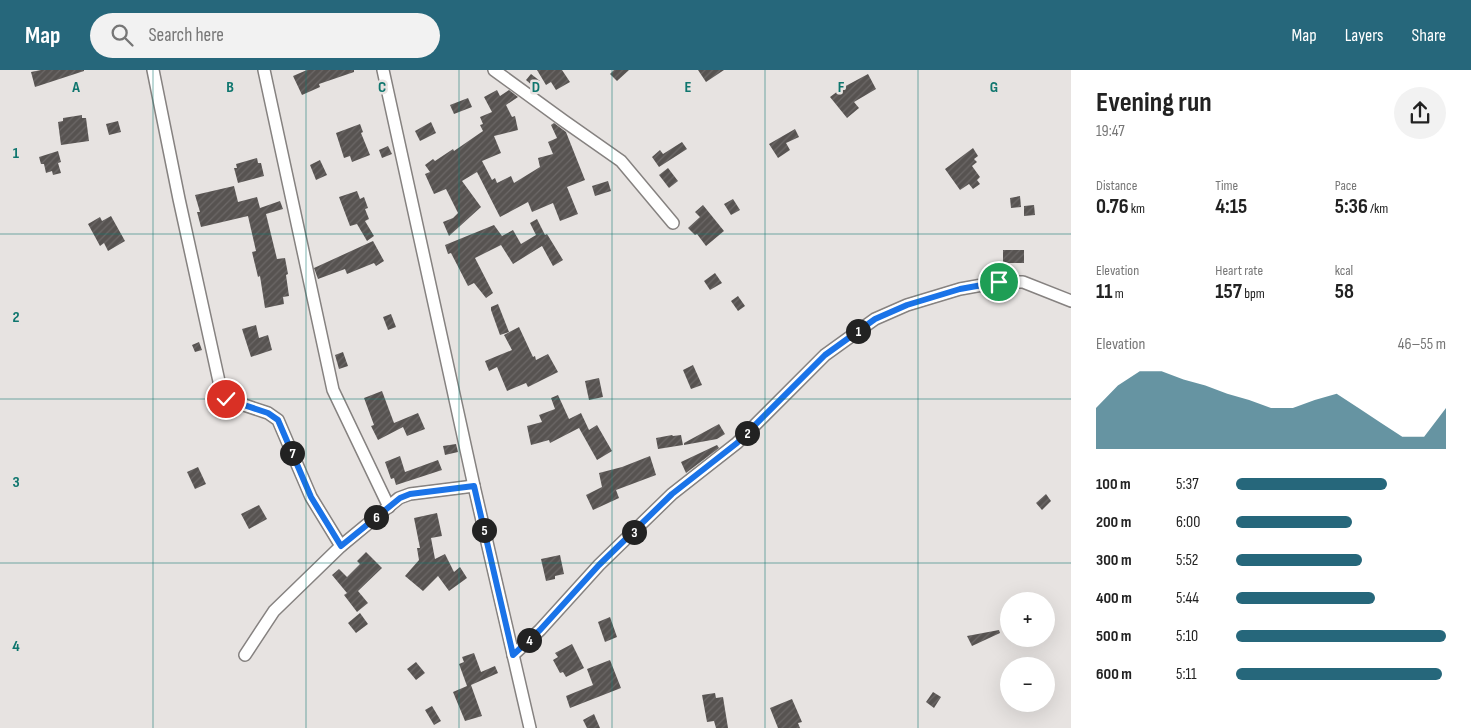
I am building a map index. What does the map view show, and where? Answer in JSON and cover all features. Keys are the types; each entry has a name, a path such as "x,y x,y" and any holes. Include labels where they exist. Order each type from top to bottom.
{"street":[{"path":"153,70 178,199 222,395 226,399 268,413 278,420 311,497 341,546"},
{"path":"264,70 333,390 389,507"},
{"path":"383,70 474,486 530,728"},
{"path":"494,70 621,161 673,223"},
{"path":"513,655 540,630 599,565 672,494 737,443 825,355 875,319 907,305 960,289 999,282 1023,282 1071,301"},
{"path":"245,655 274,611 341,546 400,498 410,494 474,486"}],"building":[{"path":"41,70 84,71 35,87 31,72"},
{"path":"307,70 354,70 354,72 319,84 320,87 302,95 293,76"},
{"path":"537,70 562,70 570,82 556,90 551,82 546,85"},
{"path":"614,70 629,70 617,81 610,74"},
{"path":"698,70 724,70 706,82"},
{"path":"531,74 540,81 534,87 526,80"},
{"path":"868,74 876,89 854,102 859,108 847,118 830,97"},
{"path":"497,90 500,96 509,90 518,97 506,105 512,117 515,116 518,130 494,136 501,153 482,161 492,180 495,178 497,183 511,176 514,183 540,167 538,158 553,154 548,142 557,138 551,125 554,123 566,132 585,180 567,187 578,214 560,221 553,203 532,212 528,202 500,217 477,172 462,181 481,207 449,236 443,222 453,218 458,213 446,189 434,194 425,174 430,172 425,165 453,149 454,151 483,131 480,125 483,124 480,117 492,112 484,97"},
{"path":"468,98 472,107 454,114 450,105"},
{"path":"82,115 82,118 86,118 89,141 61,145 58,122 63,121 63,118"},
{"path":"118,121 121,132 109,135 106,124"},
{"path":"431,122 436,133 420,141 415,131"},
{"path":"360,124 363,132 361,133 370,155 352,162 350,156 344,158 336,133"},
{"path":"795,129 799,137 786,143 790,150 778,158 769,144"},
{"path":"682,142 687,149 659,167 652,157 660,150 663,154"},
{"path":"388,146 392,154 382,158 379,150"},
{"path":"973,148 978,156 974,159 977,162 972,166 980,177 977,180 980,184 973,189 969,184 960,190 945,169"},
{"path":"58,151 61,162 58,163 61,173 53,175 52,171 46,173 44,164 41,164 39,157"},
{"path":"257,158 258,163 261,163 264,176 238,183 234,168 237,168 236,164"},
{"path":"320,160 327,175 316,180 310,165"},
{"path":"668,168 678,181 669,188 659,175"},
{"path":"608,181 611,191 595,196 592,186"},
{"path":"234,186 238,202 257,197 260,208 280,201 283,209 266,214 277,259 285,258 289,296 283,297 284,304 265,308 260,276 258,277 252,252 256,251 248,216 201,227 197,212 200,212 195,195"},
{"path":"357,191 360,199 364,197 368,208 365,209 369,219 365,221 374,236 367,241 357,224 350,226 339,197"},
{"path":"1020,196 1021,207 1011,208 1010,198"},
{"path":"733,199 740,210 731,215 724,204"},
{"path":"703,205 724,231 706,246 697,234 695,235 688,228 700,217 695,212"},
{"path":"1034,205 1035,215 1024,216 1024,206"},
{"path":"111,216 125,241 108,251 104,243 100,246 88,224 100,217 102,221"},
{"path":"537,219 545,235 547,234 563,260 553,266 542,246 513,264 501,245 475,258 493,293 486,298 474,283 468,286 451,253 448,254 445,245 494,225 502,236 513,230 521,244 536,235 530,223"},
{"path":"373,241 384,261 376,266 374,263 347,274 345,269 318,279 314,268"},
{"path":"1003,250 1024,250 1024,263 1003,263"},
{"path":"715,273 722,283 710,290 704,281"},
{"path":"738,296 745,306 738,311 731,301"},
{"path":"498,304 509,332 500,335 491,310 491,307"},
{"path":"391,314 396,327 388,330 383,317"},
{"path":"256,325 259,338 268,335 272,350 251,357 242,329"},
{"path":"519,327 533,357 535,356 536,360 548,354 558,372 528,387 526,383 507,391 497,367 489,371 485,361 512,350 504,335"},
{"path":"199,342 202,350 195,352 192,345"},
{"path":"343,352 348,366 339,369 335,355"},
{"path":"693,365 702,385 691,389 683,370"},
{"path":"599,378 603,397 589,400 585,381"},
{"path":"382,391 394,423 418,413 425,429 407,436 403,427 378,440 371,426 374,425 364,398"},
{"path":"558,395 569,419 581,413 589,430 597,425 612,451 597,460 579,428 550,443 549,440 531,445 527,426 542,422 539,415 555,409 551,398"},
{"path":"719,424 725,434 717,439 684,445 684,443"},
{"path":"681,435 683,445 658,449 656,438"},
{"path":"456,444 458,452 445,455 443,446"},
{"path":"717,445 719,448 686,473 681,462"},
{"path":"400,456 405,472 438,460 442,470 396,485 394,478 391,479 385,462"},
{"path":"650,456 656,475 616,490 619,498 593,510 586,495 602,487 599,473 622,467"},
{"path":"198,467 206,484 195,489 187,472"},
{"path":"1046,494 1051,501 1042,510 1036,503"},
{"path":"259,505 267,519 249,529 241,514"},
{"path":"437,513 442,536 431,538 435,559 445,554 454,572 460,567 467,578 449,591 438,576 423,591 405,576 419,560 417,548 420,548 414,518"},
{"path":"366,552 382,568 358,591 368,603 357,612 344,595 347,593 332,575 339,569 347,577 360,564 357,561"},
{"path":"560,555 564,574 546,581 541,559"},
{"path":"360,613 368,624 356,633 348,623"},
{"path":"610,617 617,637 605,642 598,622"},
{"path":"999,630 1000,633 972,646 967,636"},
{"path":"572,644 584,668 566,677 563,672 560,673 553,660 558,657 555,653"},
{"path":"474,653 481,672 495,666 498,673 471,685 482,716 465,721 453,692 467,686 459,664 464,662 462,657"},
{"path":"610,660 621,688 570,708 566,696 593,685 587,669"},
{"path":"416,662 425,673 416,680 407,669"},
{"path":"933,692 941,697 934,708 926,702"},
{"path":"715,693 716,698 723,697 728,728 716,728 714,721 707,722 702,695"},
{"path":"792,699 802,722 798,723 800,728 778,728 770,708"},
{"path":"432,706 441,721 434,725 425,710"},
{"path":"594,714 600,728 587,728 583,720"}],"route":[{"path":"226,399 268,413 278,420 311,497 341,546 400,498 410,494 474,486 513,655 540,630 599,565 672,494 737,443 825,355 875,319 907,305 960,289 999,282"}]}
